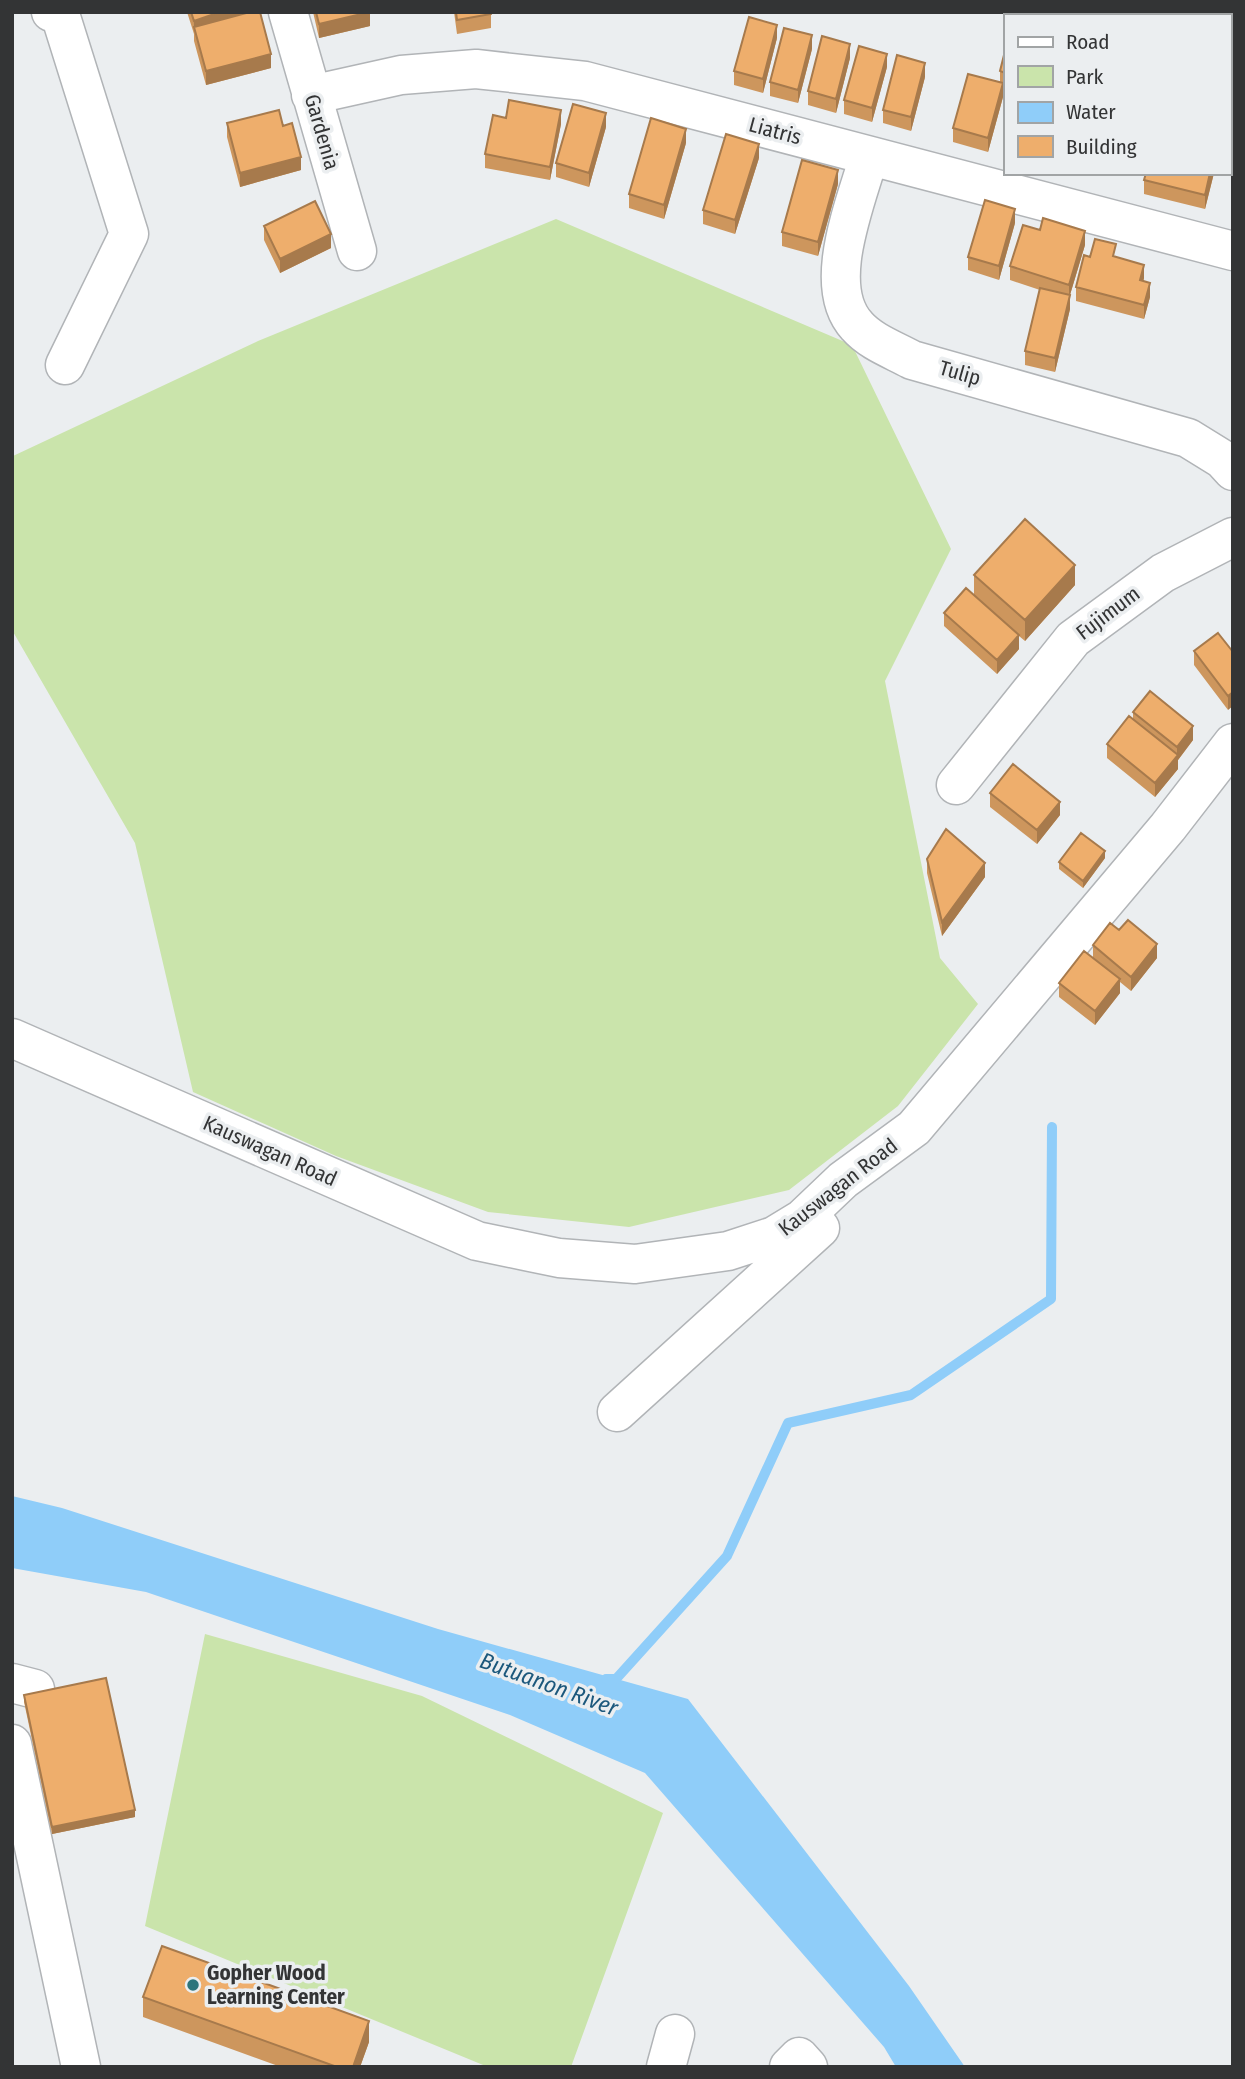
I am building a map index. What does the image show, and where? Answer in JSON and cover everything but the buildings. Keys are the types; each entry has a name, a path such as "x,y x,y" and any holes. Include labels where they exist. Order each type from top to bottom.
{"street":[{"name":"Gardenia","path":"288,12 357,251"},
{"path":"58,13 129,234 65,365"},
{"name":"Liatris","path":"311,95 401,75 489,70 585,81 1233,251"},
{"name":"Tulip","path":"869,156 843,258 839,289 843,306 858,327 877,342 912,360 1188,438 1222,459 1233,471"},
{"name":"Fujimum","path":"956,785 1073,639 1163,573 1233,537"},
{"name":"Kauswagan Road","path":"12,1038 477,1241 559,1258 635,1264 728,1251 774,1237 802,1219 844,1180 914,1128 1168,827 1233,743"},
{"path":"617,1412 823,1225 844,1180"},
{"path":"12,1744 82,2067"},
{"path":"789,2067 799,2057 808,2067"}],"green space":[{"path":"556,219 852,345 951,549 885,681 940,958 978,1004 898,1106 789,1190 629,1227 488,1212 336,1156 193,1092 135,843 12,630 13,456 258,341"},
{"path":"205,1634 422,1696 663,1813 571,2067 488,2067 145,1926"}],"water":[{"name":"Butuanon River","path":"12,1496 62,1508 438,1629 688,1699 909,1986 965,2067 896,2067 884,2047 645,1773 510,1715 146,1592 12,1568"}],"waterway":[{"name":"Butuanon River","path":"606,1679 616,1679 727,1556 788,1423 911,1395 1051,1299 1052,1127"}],"place":[{"name":"Gopher Wood Learning Center","path":"193,1985"}]}
